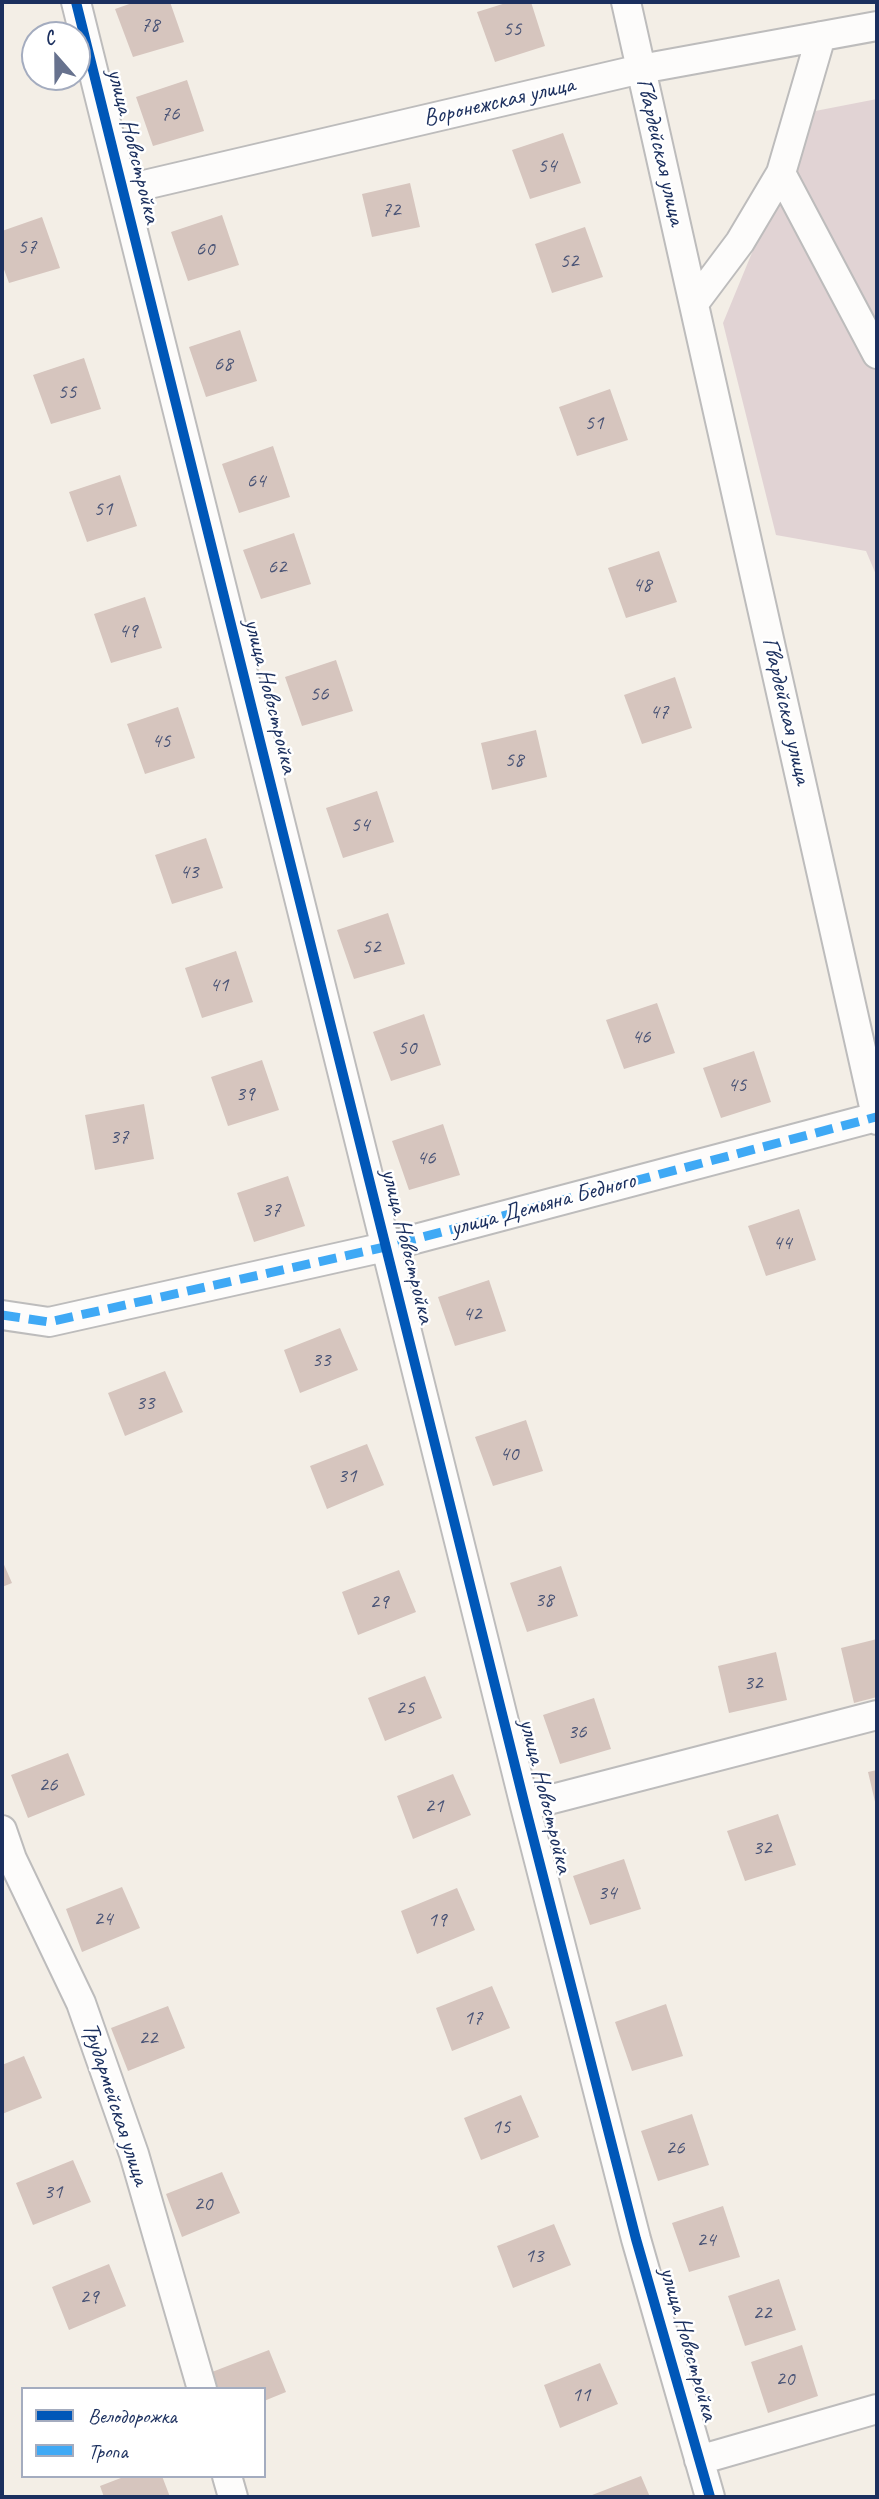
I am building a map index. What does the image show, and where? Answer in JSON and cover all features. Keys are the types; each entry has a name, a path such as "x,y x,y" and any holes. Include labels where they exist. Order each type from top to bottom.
{"street":[{"name":"улица Новостройка","path":"76,2 525,1806 636,2239 710,2497"},
{"name":"Гвардейская улица","path":"626,2 877,1119"},
{"name":"Воронежская улица","path":"122,190 641,69 877,26"},
{"path":"695,302 740,242 781,173 821,36"},
{"path":"781,173 877,354"},
{"name":"улица Демьяна Бедного","path":"2,1315 50,1322 385,1247 877,1119"},
{"path":"525,1806 877,1715"},
{"name":"Трудармейская улица","path":"2,1830 12,1859 81,2003 134,2154 201,2387"},
{"path":"699,2460 877,2409"},
{"path":"228,2478 233,2497"}],"shaded area":[{"path":"877,99 877,577 866,551 776,535 723,323 810,112"}],"building":[{"path":"135,2 170,2 184,42 133,57 115,9"},
{"path":"509,2 531,2 545,46 495,62 477,12"},
{"path":"187,80 204,131 153,146 136,97"},
{"path":"563,133 581,183 530,199 512,150"},
{"path":"410,183 420,227 372,237 362,194"},
{"path":"222,215 239,265 188,281 171,232"},
{"path":"42,217 60,268 9,283 2,264 2,231"},
{"path":"585,227 603,277 552,293 535,244"},
{"path":"240,330 257,381 206,397 189,347"},
{"path":"84,358 101,409 51,424 33,375"},
{"path":"610,389 628,440 577,456 559,407"},
{"path":"273,446 290,497 239,513 222,464"},
{"path":"120,475 137,526 87,542 69,492"},
{"path":"294,533 311,584 261,599 243,550"},
{"path":"659,551 677,602 626,618 608,568"},
{"path":"145,597 162,648 111,663 94,614"},
{"path":"336,660 353,711 302,726 285,677"},
{"path":"675,677 692,728 642,744 624,695"},
{"path":"178,707 195,758 145,774 127,724"},
{"path":"536,730 547,777 492,790 481,743"},
{"path":"377,791 394,842 343,858 326,808"},
{"path":"206,838 223,888 172,904 155,855"},
{"path":"388,913 405,964 354,979 337,930"},
{"path":"236,951 253,1002 202,1018 185,968"},
{"path":"657,1003 675,1053 624,1069 606,1020"},
{"path":"424,1014 441,1065 391,1081 373,1032"},
{"path":"754,1051 771,1102 721,1118 703,1068"},
{"path":"262,1060 279,1110 228,1126 211,1077"},
{"path":"144,1104 154,1159 95,1170 85,1115"},
{"path":"443,1124 460,1175 409,1190 392,1141"},
{"path":"288,1176 305,1226 254,1242 237,1193"},
{"path":"799,1209 816,1260 766,1276 748,1226"},
{"path":"489,1280 506,1331 455,1346 438,1297"},
{"path":"340,1328 358,1370 300,1393 284,1350"},
{"path":"165,1371 183,1412 125,1436 108,1393"},
{"path":"526,1420 543,1471 493,1486 475,1437"},
{"path":"367,1444 384,1485 327,1509 310,1466"},
{"path":"2,1560 12,1583 2,1587"},
{"path":"561,1566 578,1616 527,1632 510,1583"},
{"path":"399,1570 416,1612 358,1635 342,1592"},
{"path":"877,1639 877,1697 854,1703 841,1648"},
{"path":"776,1652 787,1700 729,1713 718,1666"},
{"path":"425,1676 442,1718 385,1741 368,1698"},
{"path":"594,1698 611,1749 560,1764 543,1715"},
{"path":"68,1753 85,1795 28,1818 11,1775"},
{"path":"877,1770 877,1806 876,1806 868,1772"},
{"path":"453,1774 471,1815 413,1839 397,1796"},
{"path":"778,1814 796,1865 745,1881 727,1831"},
{"path":"624,1859 641,1909 590,1925 573,1876"},
{"path":"122,1887 140,1928 82,1952 66,1909"},
{"path":"457,1888 475,1930 417,1954 401,1911"},
{"path":"492,1986 510,2028 452,2051 436,2008"},
{"path":"666,2004 683,2056 632,2071 615,2022"},
{"path":"168,2006 185,2048 128,2071 111,2028"},
{"path":"24,2056 42,2098 2,2114 2,2065"},
{"path":"521,2095 539,2137 481,2160 464,2118"},
{"path":"692,2114 709,2165 658,2181 641,2131"},
{"path":"73,2160 91,2202 33,2225 16,2183"},
{"path":"222,2172 240,2213 182,2237 166,2194"},
{"path":"723,2206 740,2257 689,2272 672,2223"},
{"path":"554,2224 571,2265 513,2288 497,2246"},
{"path":"109,2264 126,2306 69,2330 52,2287"},
{"path":"779,2279 796,2330 745,2346 728,2296"},
{"path":"802,2345 818,2396 768,2413 751,2362"},
{"path":"269,2350 286,2392 266,2400 266,2387 217,2387 212,2372"},
{"path":"600,2363 618,2404 560,2428 544,2385"},
{"path":"641,2476 650,2497 587,2497"},
{"path":"121,2478 163,2478 170,2497 104,2497 100,2486"}],"marked path":[{"path":"2,1315 49,1322 385,1247 876,1117"}],"cycle path":[{"path":"76,2 525,1806 636,2239 710,2497"}]}
